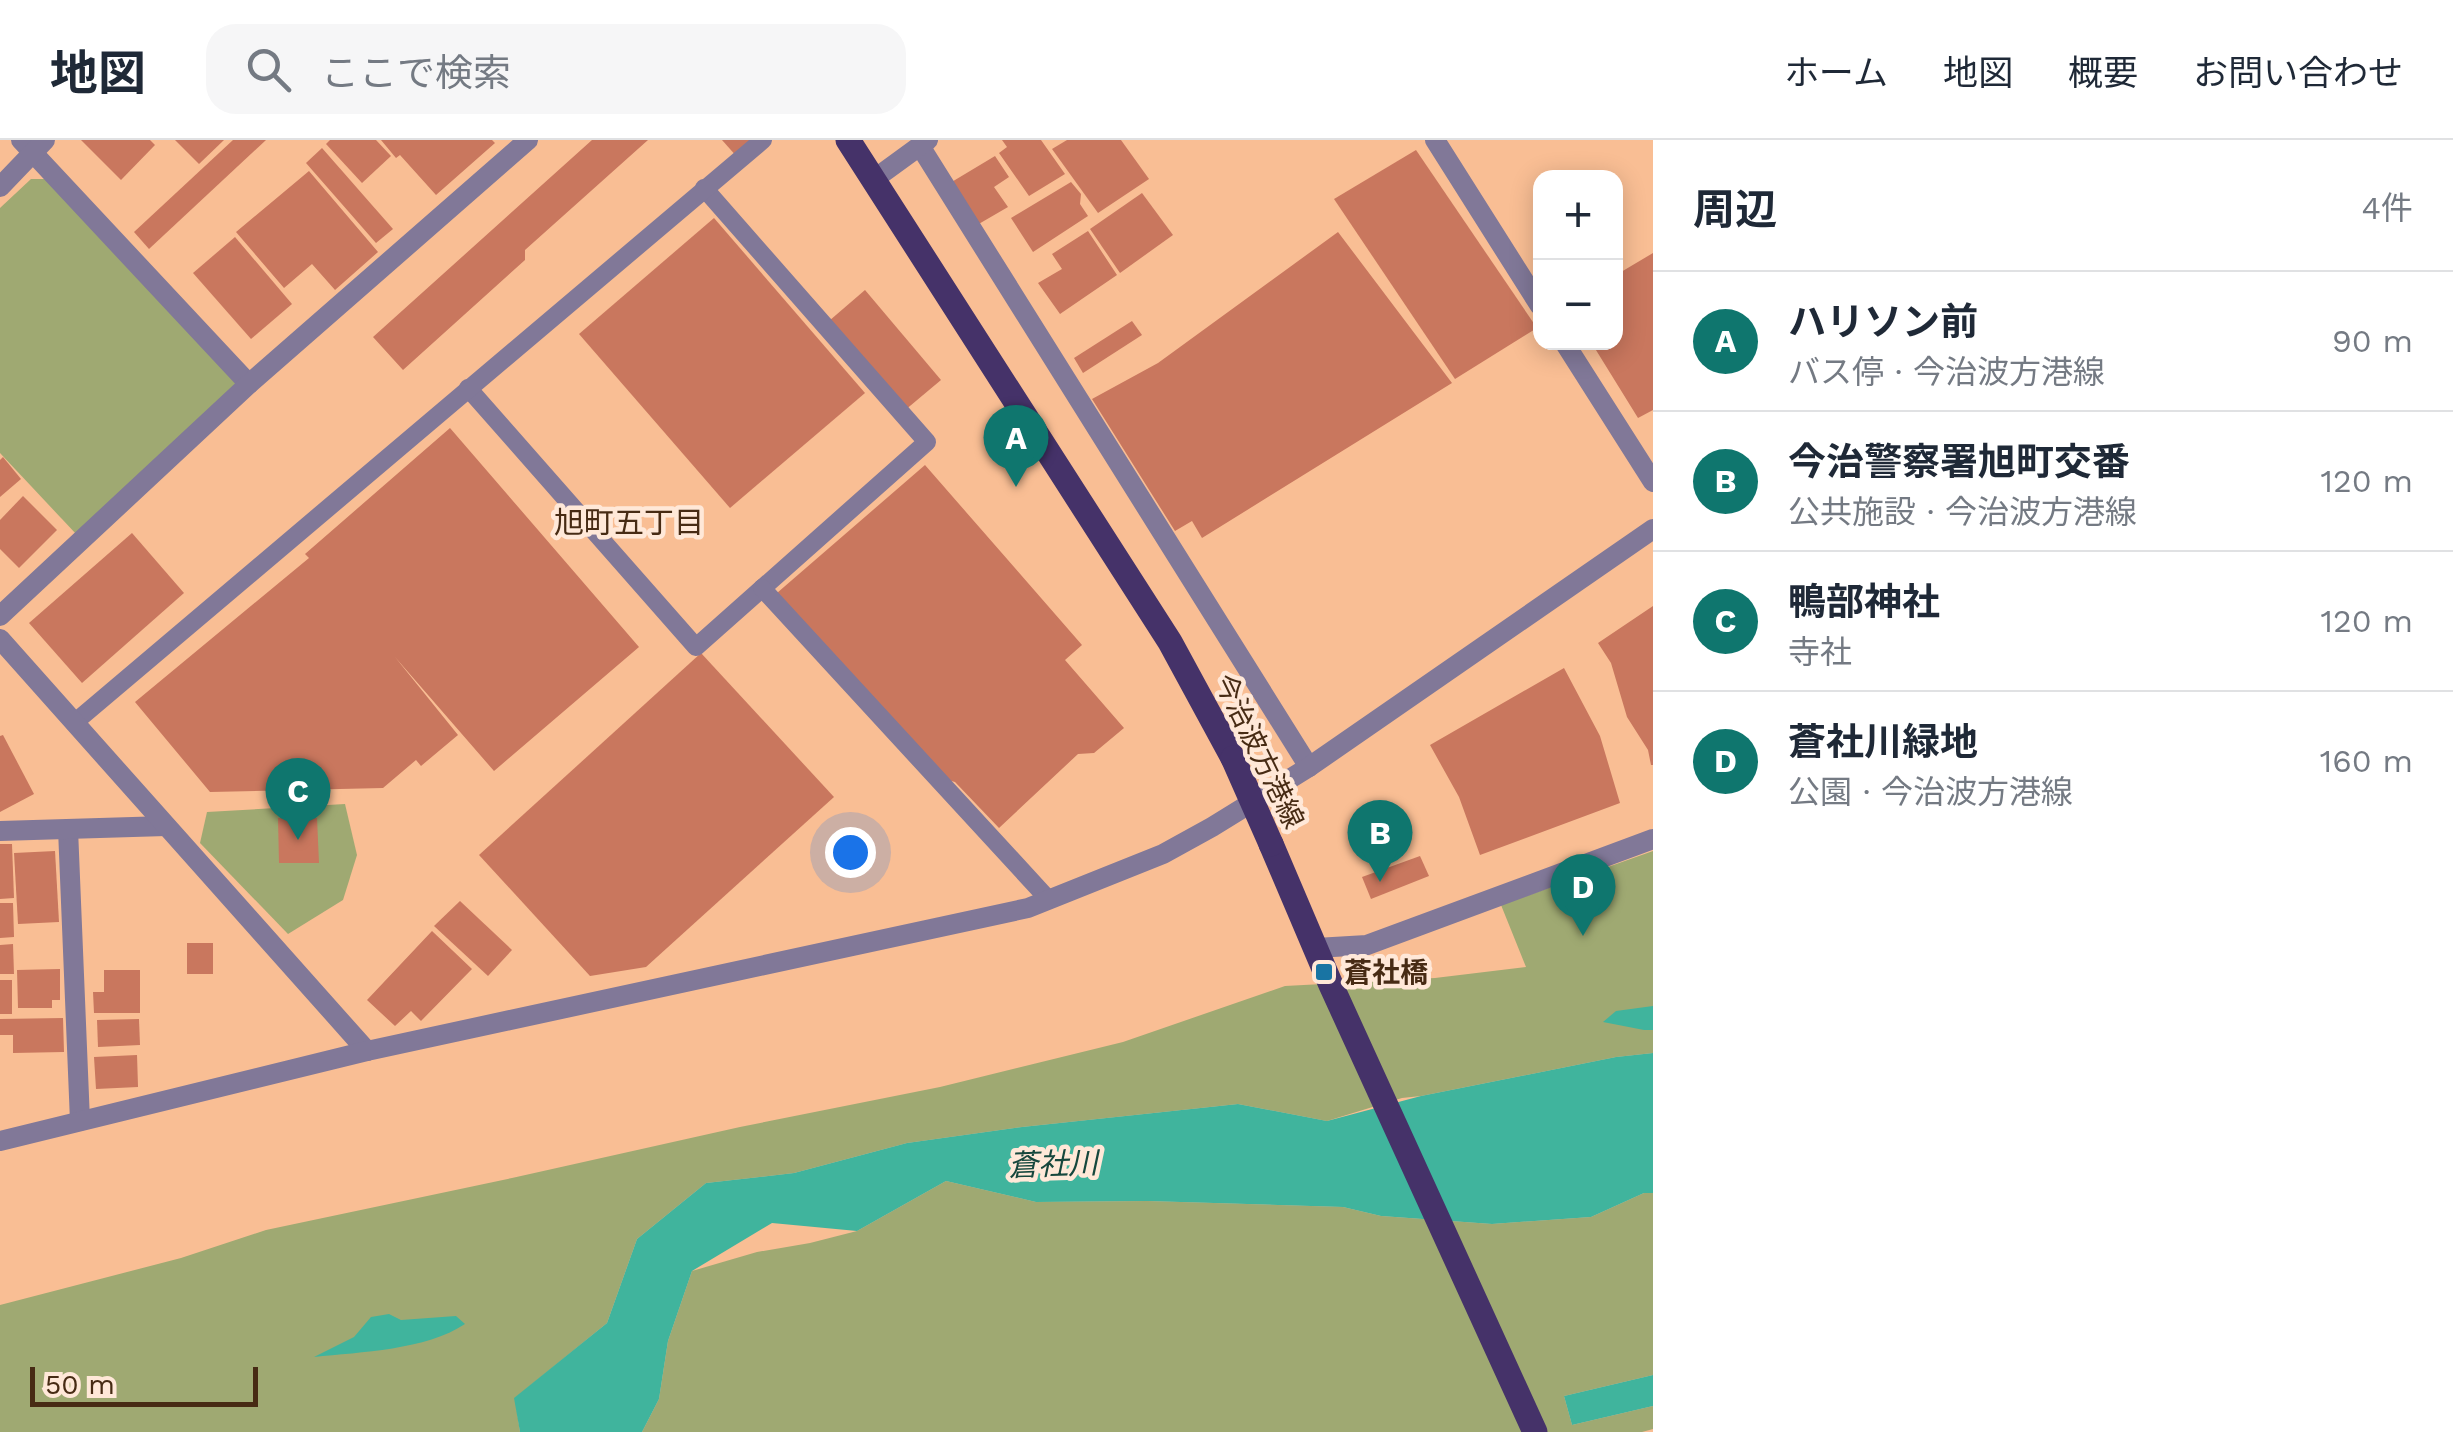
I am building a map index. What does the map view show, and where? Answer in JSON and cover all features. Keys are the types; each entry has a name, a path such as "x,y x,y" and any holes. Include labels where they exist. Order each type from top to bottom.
{"main road":[{"name":"今治波方港線","path":"848,140 1170,642 1233,758 1535,1432"}],"street":[{"path":"1434,140 1533,295"},
{"path":"0,616 249,384 517,143"},
{"path":"873,180 924,143 1309,767"},
{"path":"0,188 33,144 249,384"},
{"path":"1569,350 1653,482"},
{"path":"0,1141 367,1051 1028,908 1163,854 1212,827 1309,767 1653,530"},
{"path":"0,639 367,1051"},
{"path":"0,830 166,826"},
{"path":"68,829 80,1121"},
{"path":"1316,948 1367,945 1653,839"}],"lane":[{"path":"74,722 763,140"},
{"path":"468,388 696,646 927,442 704,188"},
{"path":"762,588 1049,900"}],"green space":[{"path":"31,179 47,179 239,385 77,535 0,453 0,208"},
{"path":"345,804 357,855 343,900 288,934 200,843 207,812"},
{"path":"1653,851 1653,1053 1402,1098 1327,1121 1238,1104 907,1143 794,1173 706,1183 637,1239 607,1323 515,1398 520,1432 0,1432 0,1305 181,1258 266,1230 940,1087 1123,1042 1285,986 1435,978 1526,967 1501,905"},
{"path":"946,1181 1036,1202 1343,1207 1381,1216 1492,1224 1591,1217 1644,1193 1653,1193 1653,1375 1564,1396 1572,1425 1653,1406 1653,1429 642,1432 659,1399 668,1341 692,1271 757,1252 857,1231"}],"water":[{"path":"1653,1006 1653,1030 1603,1022 1616,1011"},
{"name":"蒼社川","path":"1653,1053 1653,1193 1644,1193 1591,1217 1492,1224 1381,1216 1343,1207 1036,1202 946,1181 857,1231 772,1223 692,1271 668,1341 659,1399 642,1432 520,1432 514,1398 607,1323 637,1239 706,1183 794,1173 907,1143 1238,1104 1327,1121 1421,1096"},
{"path":"389,1314 401,1320 456,1316 465,1324 412,1345 314,1357 354,1337 371,1317"},
{"path":"1653,1375 1653,1406 1572,1425 1564,1396"}],"building":[{"path":"81,140 150,140 155,145 121,180"},
{"path":"175,140 224,140 199,164"},
{"path":"233,140 266,140 149,249 134,232"},
{"path":"330,140 376,140 391,156 362,183 326,144"},
{"path":"381,140 492,140 495,143 436,195"},
{"path":"592,140 648,140 525,250 525,260 403,370 373,337"},
{"path":"722,140 757,140 738,158"},
{"path":"1002,140 1041,140 1065,174 1029,196 999,153 1007,147"},
{"path":"1067,140 1121,140 1149,179 1098,213 1052,149"},
{"path":"322,148 393,229 376,243 306,163"},
{"path":"1416,150 1533,322 1533,330 1455,379 1334,199"},
{"path":"995,156 1009,177 994,187 1008,207 977,225 950,183"},
{"path":"309,171 378,252 335,290 312,264 284,288 236,232"},
{"path":"1071,182 1081,194 1080,204 1088,216 1033,252 1011,218"},
{"path":"1142,193 1173,235 1120,273 1090,229"},
{"path":"714,218 865,393 730,508 579,334"},
{"path":"1088,231 1117,275 1060,314 1038,283 1062,269 1052,254"},
{"path":"1338,232 1452,383 1202,538 1192,521 1175,531 1092,399 1158,363"},
{"path":"235,237 292,304 251,339 193,273"},
{"path":"1653,253 1653,410 1638,418 1596,350 1623,350 1623,271"},
{"path":"865,290 941,380 904,411 829,321"},
{"path":"1132,321 1142,335 1083,373 1074,358"},
{"path":"450,428 639,647 494,771 395,657 458,735 421,766 416,760 383,788 210,792 135,702 309,558 305,554"},
{"path":"3,457 21,479 0,497 0,460"},
{"path":"925,465 1082,645 1065,660 1124,728 1094,753 1078,754 999,828 955,782 938,777 777,593"},
{"path":"23,496 57,530 19,568 0,549 0,520"},
{"path":"132,533 184,593 82,683 29,623"},
{"path":"1653,606 1651,765 1648,750 1627,717 1611,663 1598,643"},
{"path":"701,653 834,797 646,967 590,976 479,855"},
{"path":"1564,668 1600,736 1620,803 1480,855 1459,797 1430,745"},
{"path":"3,735 34,794 0,812 0,736"},
{"path":"278,818 317,818 319,863 279,863"},
{"path":"0,844 12,844 14,898 0,899"},
{"path":"55,851 59,922 18,924 14,853"},
{"path":"1420,856 1429,876 1371,899 1362,877"},
{"path":"460,901 512,950 488,976 434,926"},
{"path":"0,903 13,903 14,937 0,938"},
{"path":"432,931 472,969 421,1021 411,1011 395,1026 367,1000"},
{"path":"187,943 213,943 213,974 187,974"},
{"path":"13,944 14,974 0,974 0,945"},
{"path":"60,969 60,1000 52,1000 52,1008 18,1008 17,970"},
{"path":"104,970 140,970 140,1013 94,1013 93,992 104,992"},
{"path":"0,980 12,980 12,1014 0,1014"},
{"path":"63,1018 64,1052 13,1053 13,1035 0,1035 0,1019"},
{"path":"139,1019 140,1045 98,1047 97,1020"},
{"path":"137,1055 138,1087 96,1089 94,1057"}],"place":[{"name":"ハリソン前","path":"1016,487"},
{"name":"鴨部神社","path":"298,840"},
{"name":"今治警察署旭町交番","path":"1380,882"},
{"name":"蒼社川緑地","path":"1583,936"},
{"name":"蒼社橋","path":"1324,972"}],"district":[{"name":"旭町五丁目","path":"629,522"}]}
